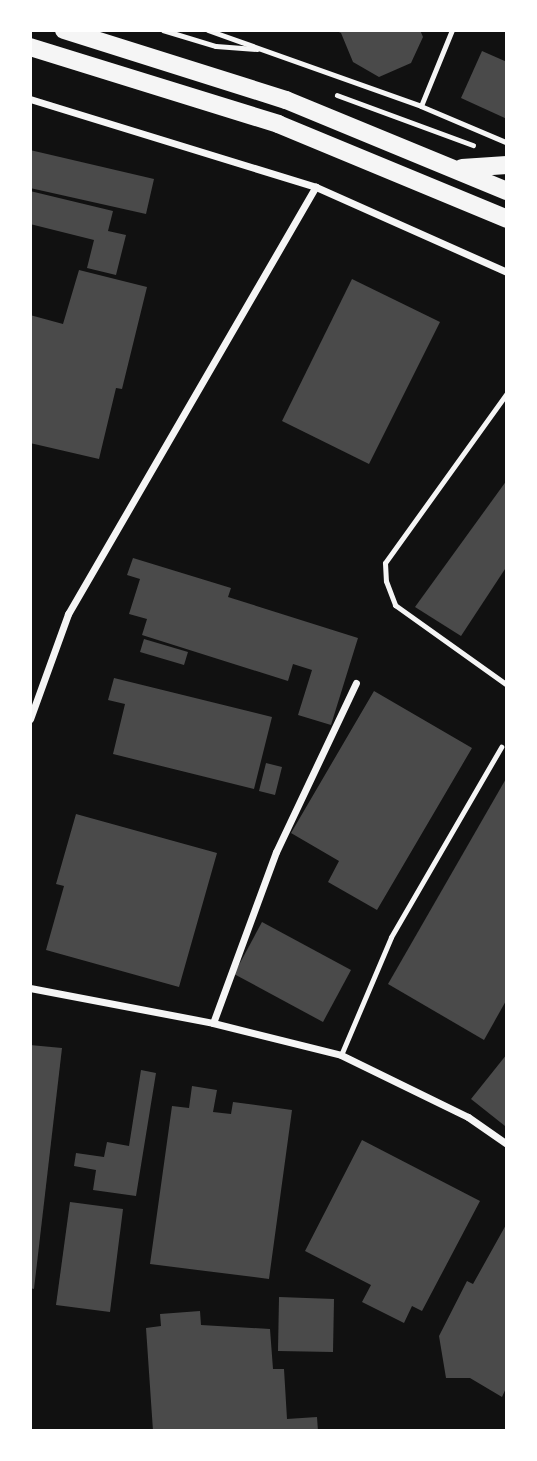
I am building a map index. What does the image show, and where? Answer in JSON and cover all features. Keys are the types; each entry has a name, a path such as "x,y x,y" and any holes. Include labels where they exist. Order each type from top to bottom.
{"main road":[{"path":"64,30 285,100 507,191"},
{"path":"30,47 278,124 507,219"},
{"path":"455,168 507,165"}],"street":[{"path":"30,99 316,187 507,272"},
{"path":"30,719 68,614 316,187"},
{"path":"213,1023 276,852 356,683"},
{"path":"30,988 213,1023 341,1055 468,1116 507,1143"}],"lane":[{"path":"507,393 385,563 386,581 395,605 507,685"},
{"path":"341,1055 391,937 501,747"}],"path":[{"path":"163,30 216,46 268,50"},
{"path":"208,30 421,106 507,142"},
{"path":"421,106 452,30"}],"building":[{"path":"334,30 420,30 423,37 411,63 379,77 353,62 341,33"},
{"path":"482,51 507,62 507,119 461,98"},
{"path":"30,150 154,179 146,214 30,188"},
{"path":"30,191 113,211 108,231 126,235 116,275 87,268 94,240 30,224"},
{"path":"79,270 147,287 122,389 116,388 99,459 30,443 30,315 63,324"},
{"path":"352,279 440,322 369,464 282,421"},
{"path":"507,480 507,566 461,636 415,607"},
{"path":"133,558 231,588 228,597 358,638 331,725 298,715 312,670 293,664 288,681 142,635 147,619 129,614 140,579 127,575"},
{"path":"144,639 188,652 184,665 140,652"},
{"path":"114,678 272,717 254,789 113,754 125,704 108,700"},
{"path":"374,691 472,748 377,910 328,882 339,861 291,833"},
{"path":"266,763 282,767 275,795 259,791"},
{"path":"507,777 507,999 484,1040 388,984"},
{"path":"76,814 217,853 179,987 46,950 64,886 56,884"},
{"path":"262,922 351,970 323,1022 234,974"},
{"path":"30,1045 62,1048 34,1289 30,1288"},
{"path":"507,1054 507,1123 505,1126 471,1099"},
{"path":"141,1070 156,1073 136,1196 93,1190 96,1170 74,1166 76,1153 104,1157 107,1142 129,1146"},
{"path":"192,1086 217,1090 213,1112 231,1114 233,1102 292,1110 269,1279 150,1264 172,1106 189,1108"},
{"path":"362,1140 480,1201 422,1311 412,1306 404,1323 362,1302 371,1285 305,1251"},
{"path":"70,1202 123,1209 110,1312 56,1305"},
{"path":"507,1223 507,1386 502,1397 470,1378 446,1378 439,1336 467,1281 473,1284"},
{"path":"279,1297 334,1299 333,1352 278,1351"},
{"path":"200,1311 201,1325 270,1329 273,1369 284,1369 287,1419 317,1417 318,1431 153,1431 146,1328 161,1326 160,1314"}]}
